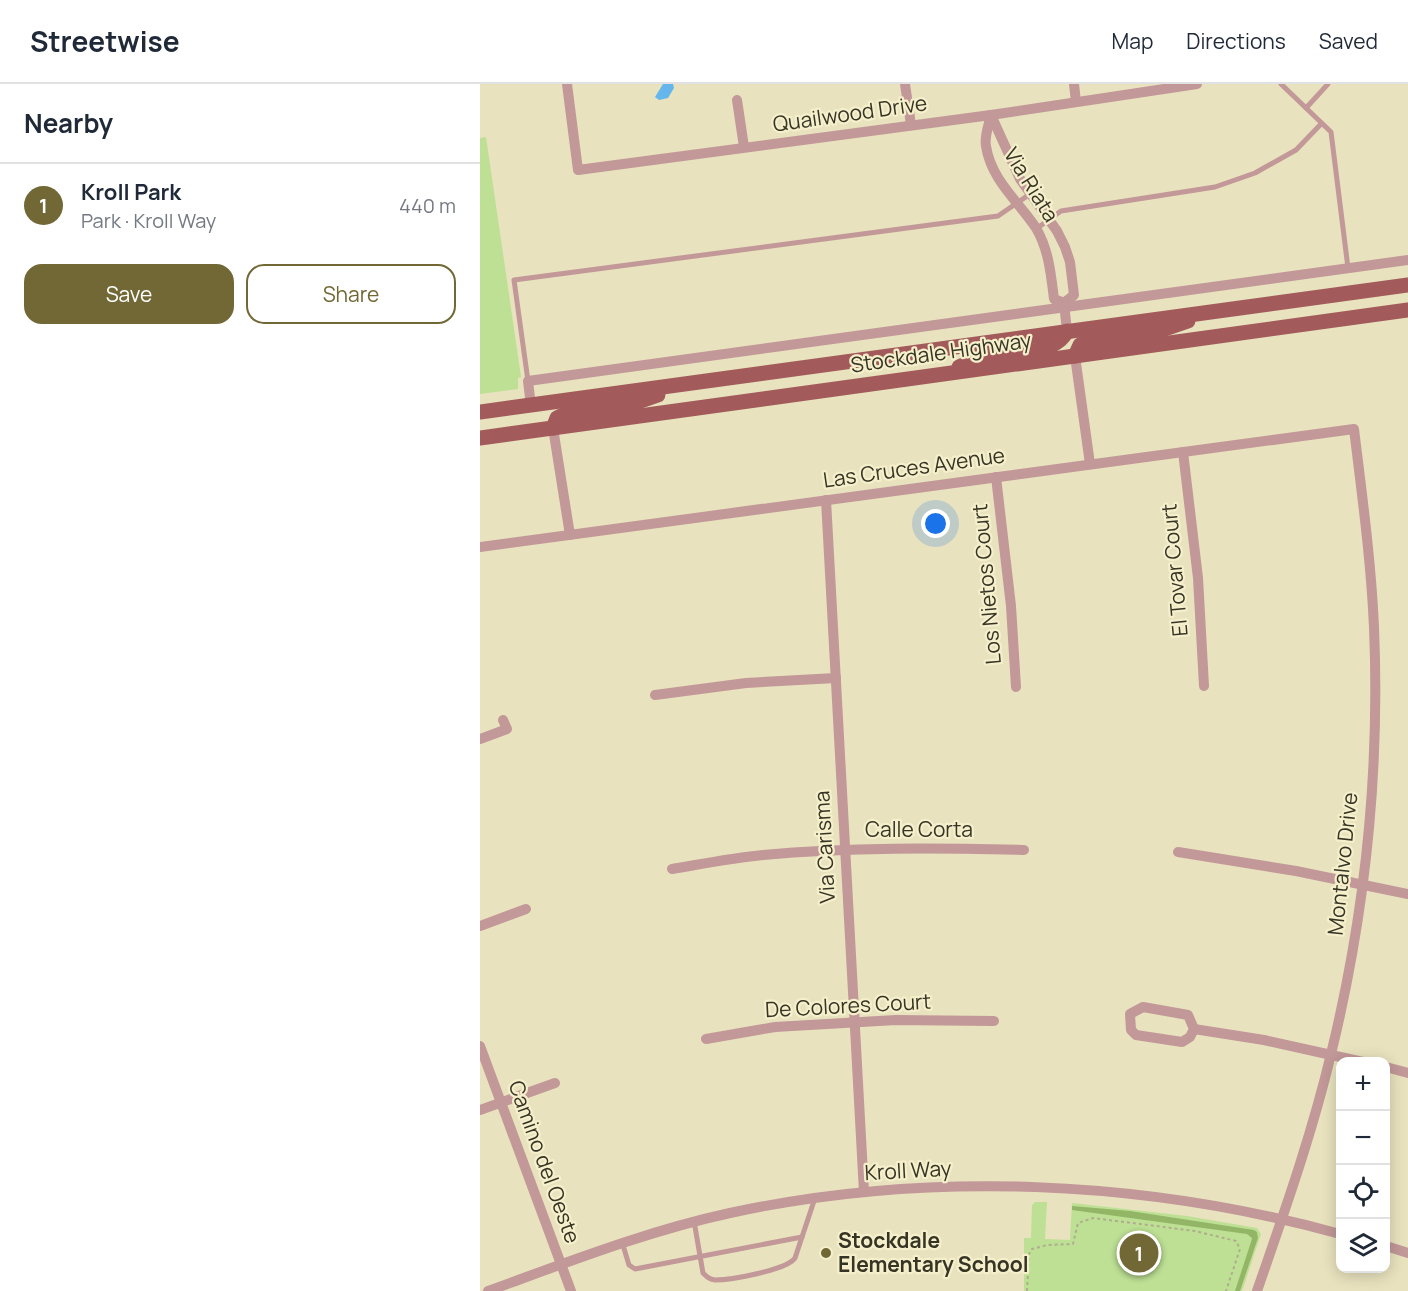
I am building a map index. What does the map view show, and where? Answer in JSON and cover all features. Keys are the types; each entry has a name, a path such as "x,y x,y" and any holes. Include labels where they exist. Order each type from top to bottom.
{"main road":[{"name":"Stockdale Highway","path":"480,412 1408,285"},
{"name":"Stockdale Highway","path":"480,438 1408,310"},
{"path":"1075,356 1080,345 1086,342 1162,330 1201,314"},
{"path":"942,375 981,358 1054,345 1064,338 1067,331"},
{"path":"553,428 557,418 563,415 635,403 689,384"}],"street":[{"name":"Quailwood Drive","path":"567,84 578,170 992,115 1197,84"},
{"path":"905,84 911,125"},
{"path":"1074,84 1076,102"},
{"path":"737,100 744,147"},
{"name":"Via Riata","path":"992,115 1011,163 1065,247 1070,262 1074,295 1064,305"},
{"name":"Via Riata","path":"992,115 985,144 990,162 1016,205 1036,229 1049,261 1054,299 1064,305"},
{"path":"531,406 528,381 1064,305 1408,260"},
{"name":"Via Riata","path":"1064,305 1067,331"},
{"path":"1075,356 1090,464"},
{"path":"553,428 570,535"},
{"name":"Las Cruces Avenue","path":"480,547 1354,429"},
{"name":"Montalvo Drive","path":"1257,1291 1316,1113 1351,958 1363,884 1372,782 1375,683 1371,574 1354,429"},
{"name":"El Tovar Court","path":"1183,452 1198,578 1204,686"},
{"name":"Los Nietos Court","path":"996,477 1011,606 1016,687"},
{"name":"Via Carisma","path":"826,500 864,1192"},
{"path":"655,695 746,683 836,678"},
{"path":"480,739 507,729 503,720"},
{"name":"Calle Corta","path":"672,869 761,855 845,850 892,848 1024,850"},
{"path":"1178,852 1408,894"},
{"path":"480,926 526,909"},
{"path":"1143,1007 1188,1015 1194,1029 1190,1038 1182,1042 1136,1035 1131,1030 1130,1014 1143,1007"},
{"name":"De Colores Court","path":"706,1040 775,1027 855,1022 994,1021"},
{"path":"1194,1029 1343,1057"},
{"name":"Camino del Oeste","path":"480,1046 571,1291"},
{"path":"1390,1068 1408,1073"},
{"path":"480,1110 555,1083"},
{"name":"Kroll Way","path":"488,1291 622,1242 694,1221 815,1198 864,1192 988,1188 1087,1191 1161,1199 1282,1220 1336,1233"},
{"path":"1390,1247 1408,1253"}],"lane":[{"path":"1281,84 1331,132 1348,268"},
{"path":"1306,108 1328,84"},
{"path":"1036,229 1061,211 1215,187 1256,172 1296,150 1321,124"},
{"path":"528,381 514,280 998,216 1030,194"},
{"path":"694,1221 703,1273 712,1280 719,1279 791,1264 815,1198"},
{"path":"622,1242 628,1265 635,1269 802,1238"}],"path":[{"path":"1027,1291 1029,1254 1032,1249 1047,1245 1073,1244 1078,1223 1093,1218 1195,1231 1236,1241 1240,1249 1226,1291"},
{"path":"1070,1237 1075,1238"}],"green space":[{"path":"486,137 521,377 518,378 518,389 480,394 480,138"},
{"path":"1035,1202 1047,1202 1045,1239 1070,1240 1072,1203 1187,1216 1257,1228 1261,1234 1242,1291 1024,1291 1024,1238 1031,1238 1032,1205"},
{"path":"1072,1206 1130,1211 1254,1230 1258,1238 1240,1291 1235,1291 1252,1238 1247,1234 1072,1210"}],"water":[{"path":"663,84 673,84 674,88 668,98 659,100 655,97"}],"place":[{"name":"Stockdale Elementary School","path":"826,1253"},
{"name":"Kroll Park","path":"1139,1253"}]}
